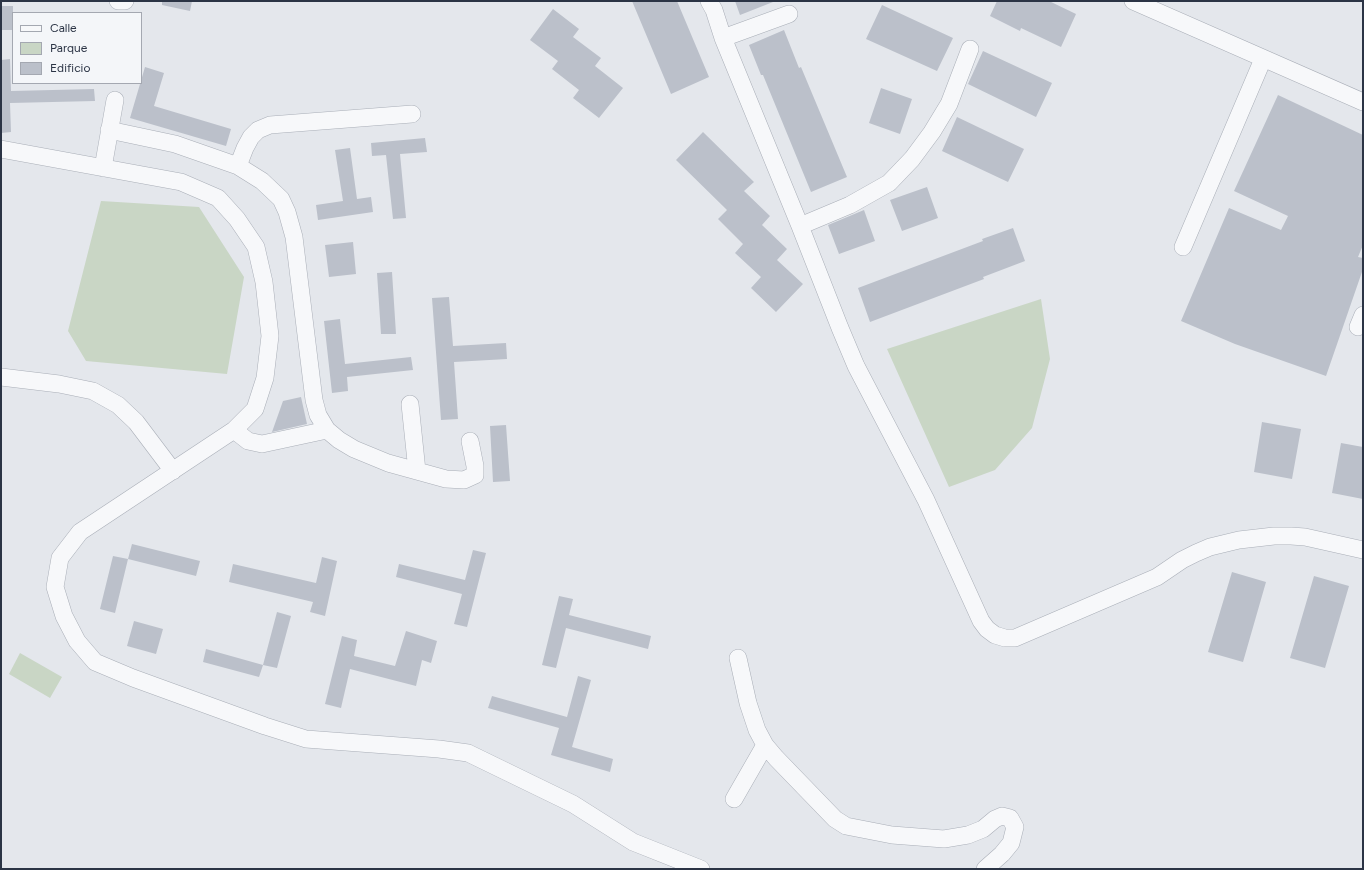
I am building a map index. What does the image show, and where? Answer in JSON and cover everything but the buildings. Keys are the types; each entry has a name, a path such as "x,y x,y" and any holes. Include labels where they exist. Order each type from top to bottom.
{"street":[{"path":"118,1 125,1"},
{"path":"709,1 714,10 723,38 856,366 926,500 987,629 995,635 1004,638 1015,638 1157,577 1182,560 1203,550 1239,540 1274,536 1305,537 1363,550"},
{"path":"1133,1 1363,102"},
{"path":"723,38 789,14"},
{"path":"800,226 850,205 889,183 912,160 932,132 949,104 970,49"},
{"path":"1183,247 1263,59"},
{"path":"103,168 115,100"},
{"path":"238,166 251,137 258,130 270,125 412,114"},
{"path":"109,130 175,144 238,166 262,181 281,199 287,212 294,237 314,400 318,415 327,430 338,440 388,463 446,479 464,480 475,475 475,466 470,441"},
{"path":"1,149 181,182 218,198 237,219 256,247 264,282 270,336 265,378 255,409 234,430 80,532 60,558 55,587 64,616 77,641 95,662 133,678 265,726 306,739 440,748 468,753 573,804 633,842 701,869"},
{"path":"1,377 59,384 93,391 118,405 136,422 173,471"},
{"path":"410,404 418,471"},
{"path":"234,430 248,441 262,444 327,430"},
{"path":"738,658 748,703 757,730 765,745 835,819 846,826 892,835 944,839 968,835 983,828 995,819 1002,816 1010,818 1015,827 1011,843 1002,854 985,869"},
{"path":"734,799 765,745"}],"green space":[{"path":"101,201 199,207 244,277 227,374 86,361 68,331"},
{"path":"1041,299 1050,359 1032,428 995,470 949,487 887,349"},
{"path":"20,653 62,677 50,698 9,674"}]}
